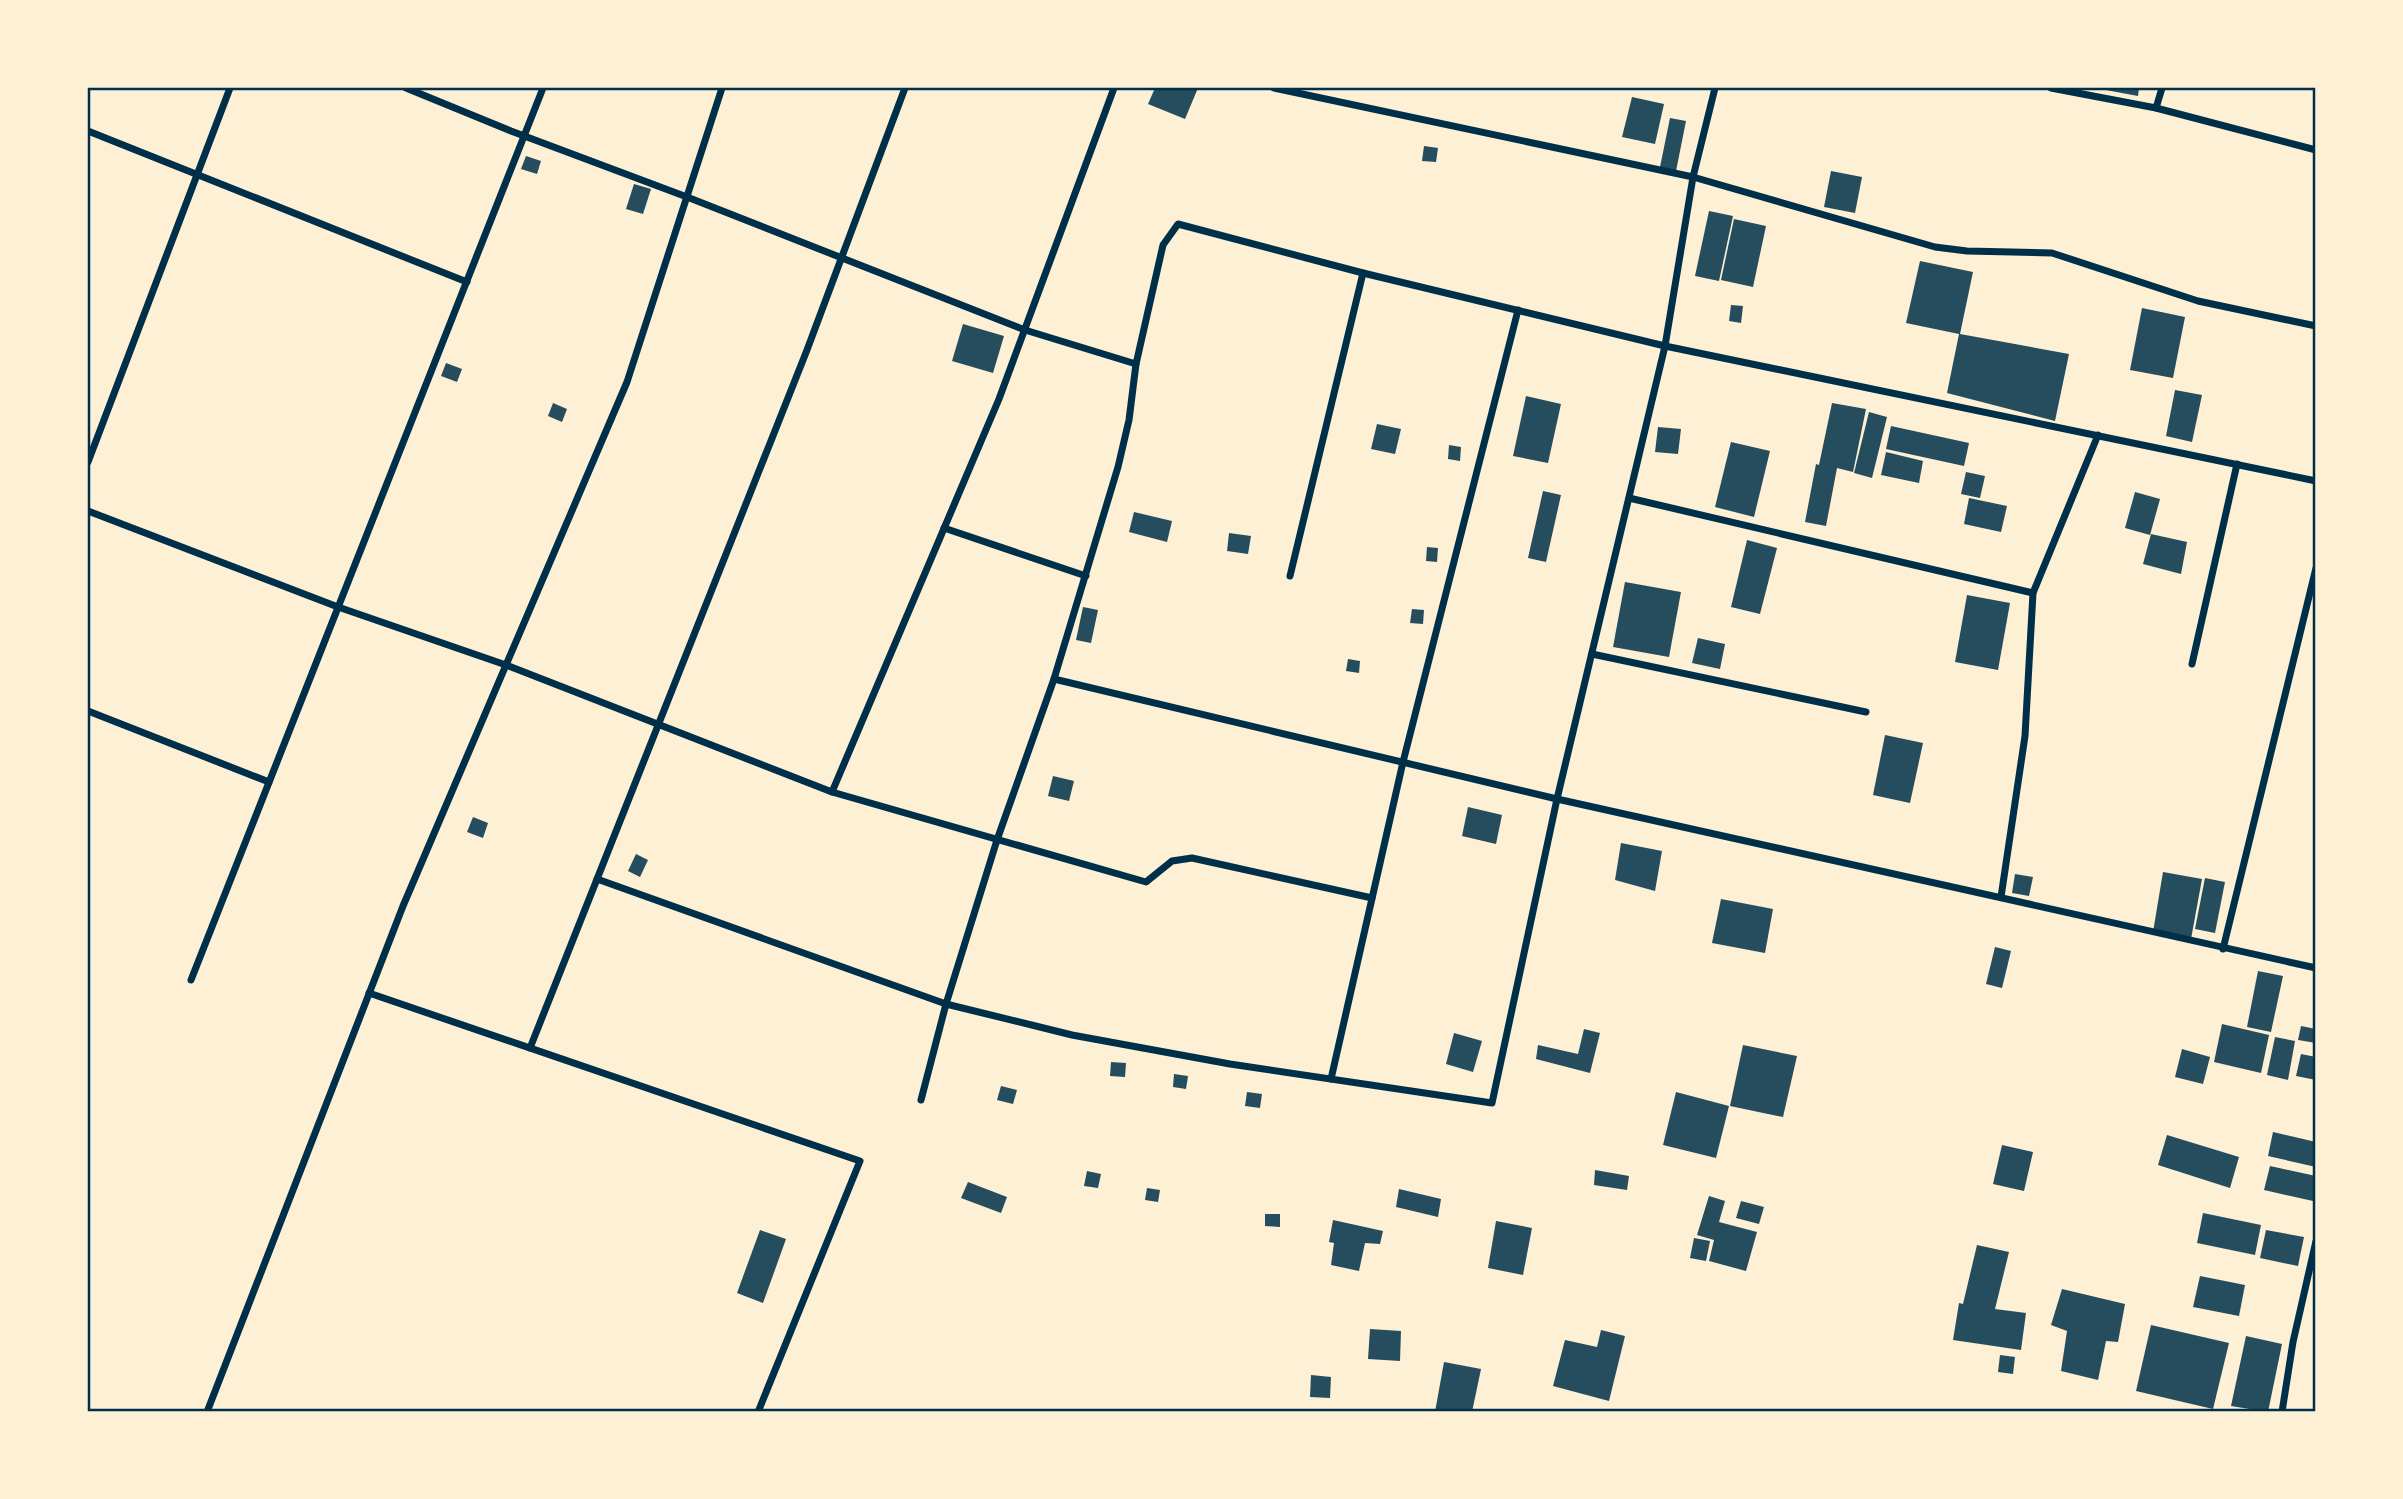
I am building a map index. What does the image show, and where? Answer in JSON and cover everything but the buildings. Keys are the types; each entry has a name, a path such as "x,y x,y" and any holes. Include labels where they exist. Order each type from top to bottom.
{"street":[{"path":"88,462 230,88"},
{"path":"406,88 1025,330 1136,364"},
{"path":"191,981 543,88"},
{"path":"206,1412 403,906 627,382 722,88"},
{"path":"530,1048 659,725 905,88"},
{"path":"832,792 999,399 1114,88"},
{"path":"1274,88 1693,177 1935,247 1967,251 2052,253 2198,301 2315,326"},
{"path":"597,879 946,1004 1072,1035 1230,1064 1492,1103 1558,799 1665,346 1693,177 1715,88"},
{"path":"2051,88 2156,108 2315,150"},
{"path":"2156,108 2162,88"},
{"path":"88,131 467,282"},
{"path":"921,1100 946,1004 997,840 1054,679 1086,576 1121,455 1129,420 1136,364 1163,245 1178,224 1363,273 1665,346 2315,481"},
{"path":"1290,576 1363,273"},
{"path":"1331,1079 1403,762 1518,310"},
{"path":"2001,897 2025,736 2033,593 2098,435"},
{"path":"2192,664 2237,464"},
{"path":"1629,498 2033,593"},
{"path":"88,512 338,607 506,665 832,792 1146,882 1172,861 1192,858 1372,898"},
{"path":"944,528 1086,576"},
{"path":"2223,949 2315,568"},
{"path":"1592,654 1866,712"},
{"path":"1054,679 1558,799 2315,968"},
{"path":"88,712 269,782"},
{"path":"369,993 860,1161 758,1412"},
{"path":"2282,1412 2293,1342 2315,1241"}]}
